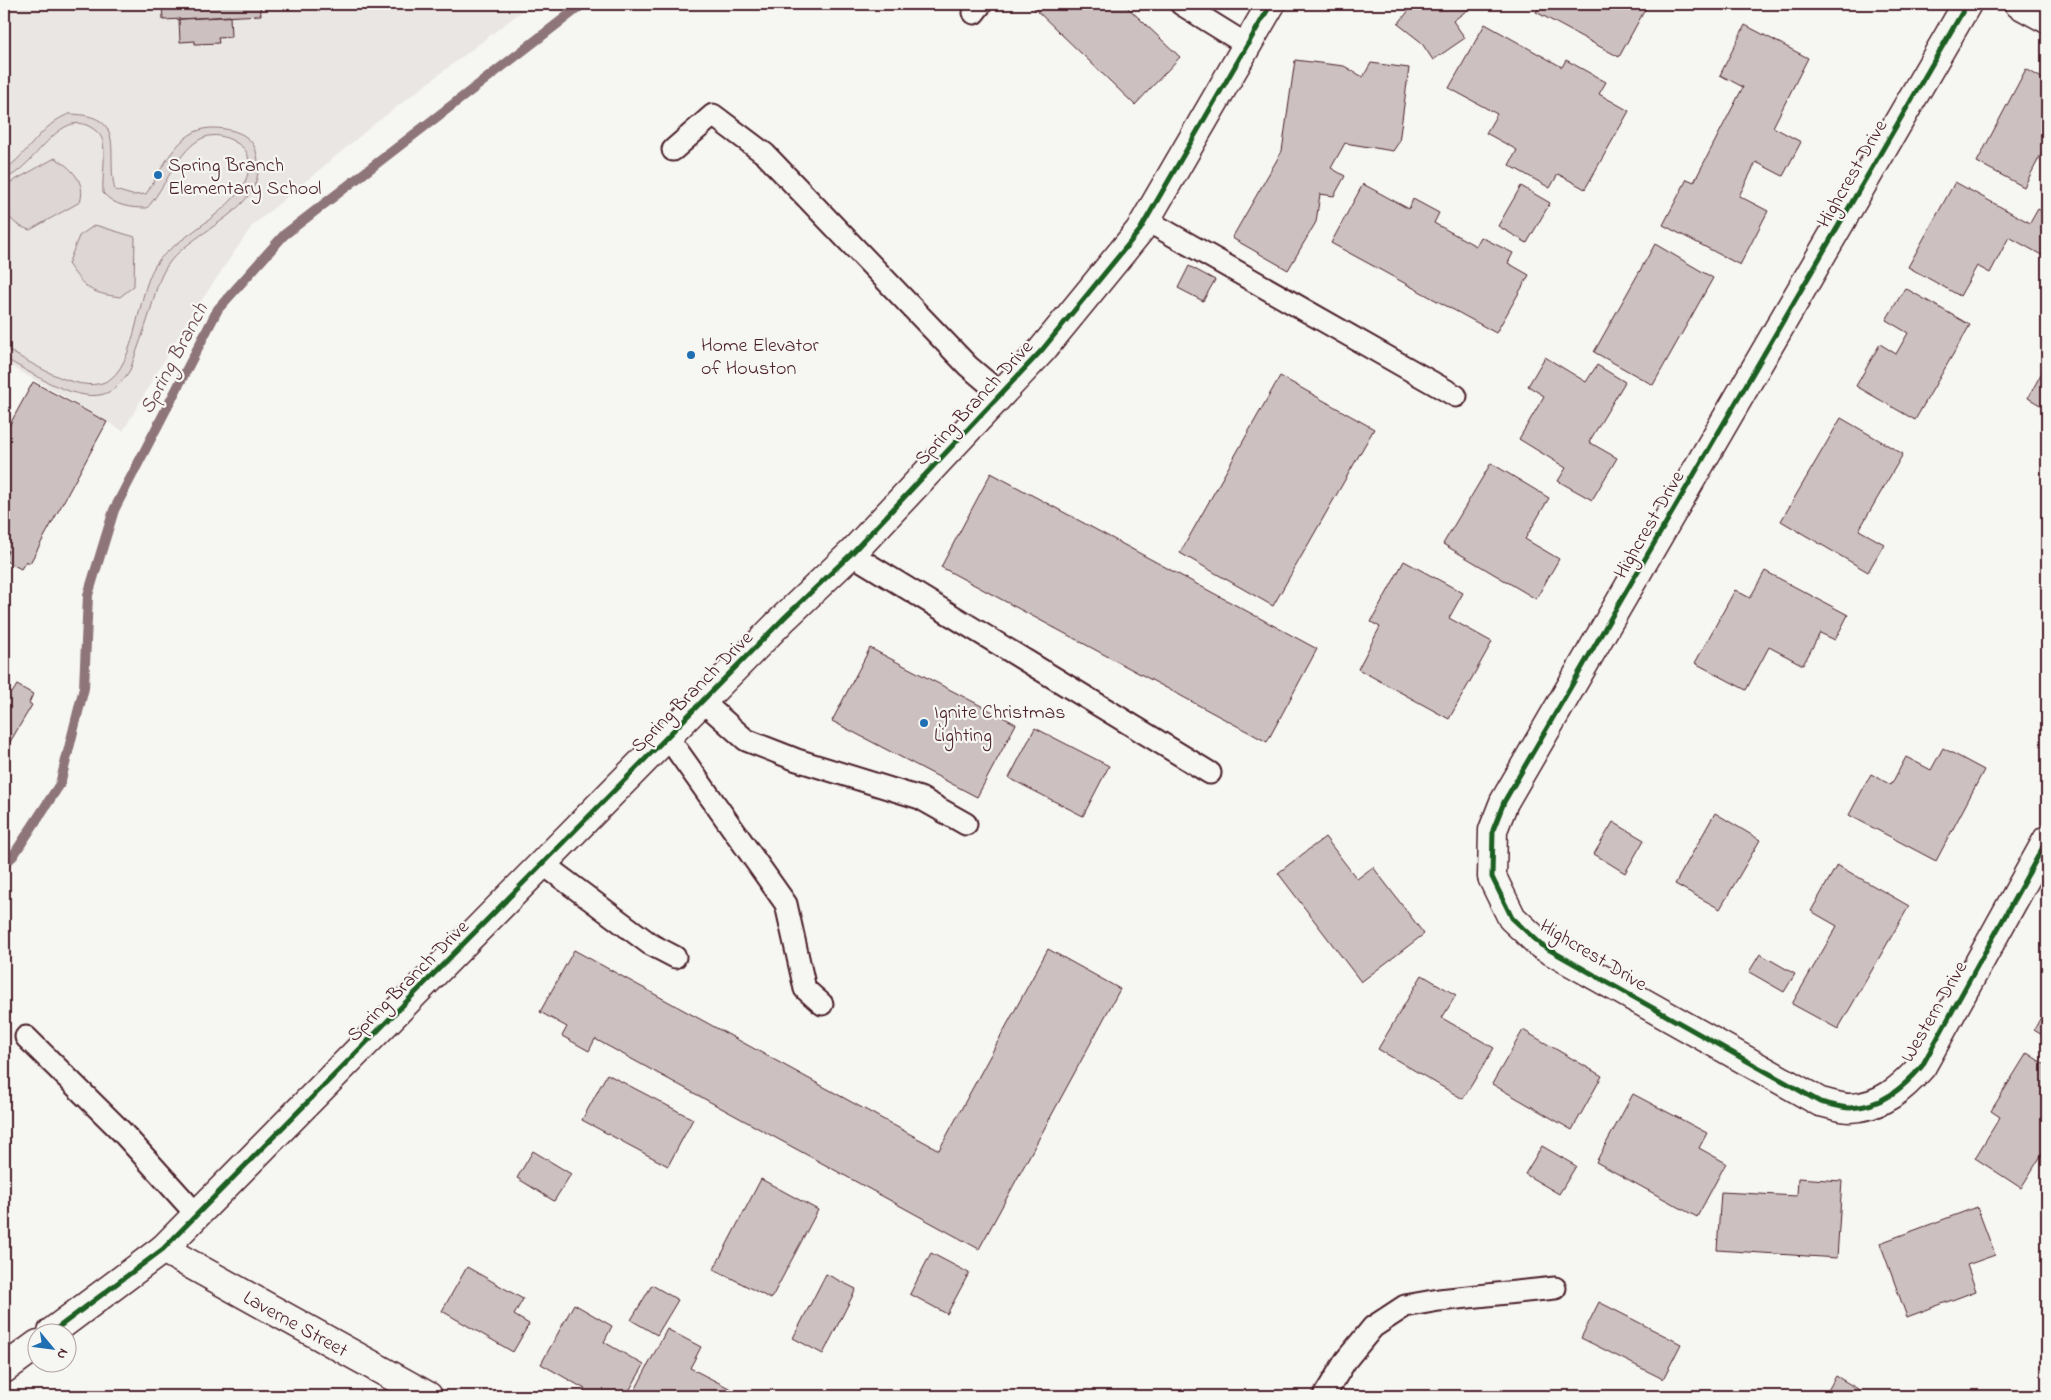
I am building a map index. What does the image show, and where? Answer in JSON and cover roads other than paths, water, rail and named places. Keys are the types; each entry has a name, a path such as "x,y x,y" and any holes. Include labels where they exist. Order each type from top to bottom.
{"street":[{"name":"Spring Branch Drive","path":"65,1322 164,1249 667,736 785,617 851,554 1042,350 1140,230 1270,4"},
{"name":"Highcrest Drive","path":"1658,1011 1541,945 1512,918 1492,877 1493,830 1504,802 1966,4"},
{"path":"2019,4 2047,19"},
{"name":"Western Drive","path":"1658,1011 1820,1102 1849,1108 1874,1104 1903,1087 1922,1066 2047,840"},
{"name":"Laverne Street","path":"164,1249 428,1396"},
{"path":"4,1369 28,1351"}],"lane":[{"path":"1181,4 1247,45"},
{"path":"673,150 713,115 766,154 968,366 1001,394"},
{"path":"1146,220 1456,396"},
{"path":"851,554 1210,773"},
{"path":"702,701 746,740 797,760 920,798 966,824"},
{"path":"667,736 786,904 805,989 822,1004"},
{"path":"543,864 650,944 675,957"},
{"path":"26,1037 121,1131 197,1215"},
{"path":"1324,1396 1346,1360 1373,1327 1405,1306 1439,1300 1555,1288"}],"waterway":[{"name":"Spring Branch","path":"4,864 13,856 60,784 84,688 88,595 114,510 218,309 284,235 583,4"}],"place":[{"name":"Spring Branch Elementary School","path":"158,175"},
{"name":"Home Elevator of Houston","path":"691,355"},
{"name":"Ignite Christmas Lighting","path":"924,723"}]}
